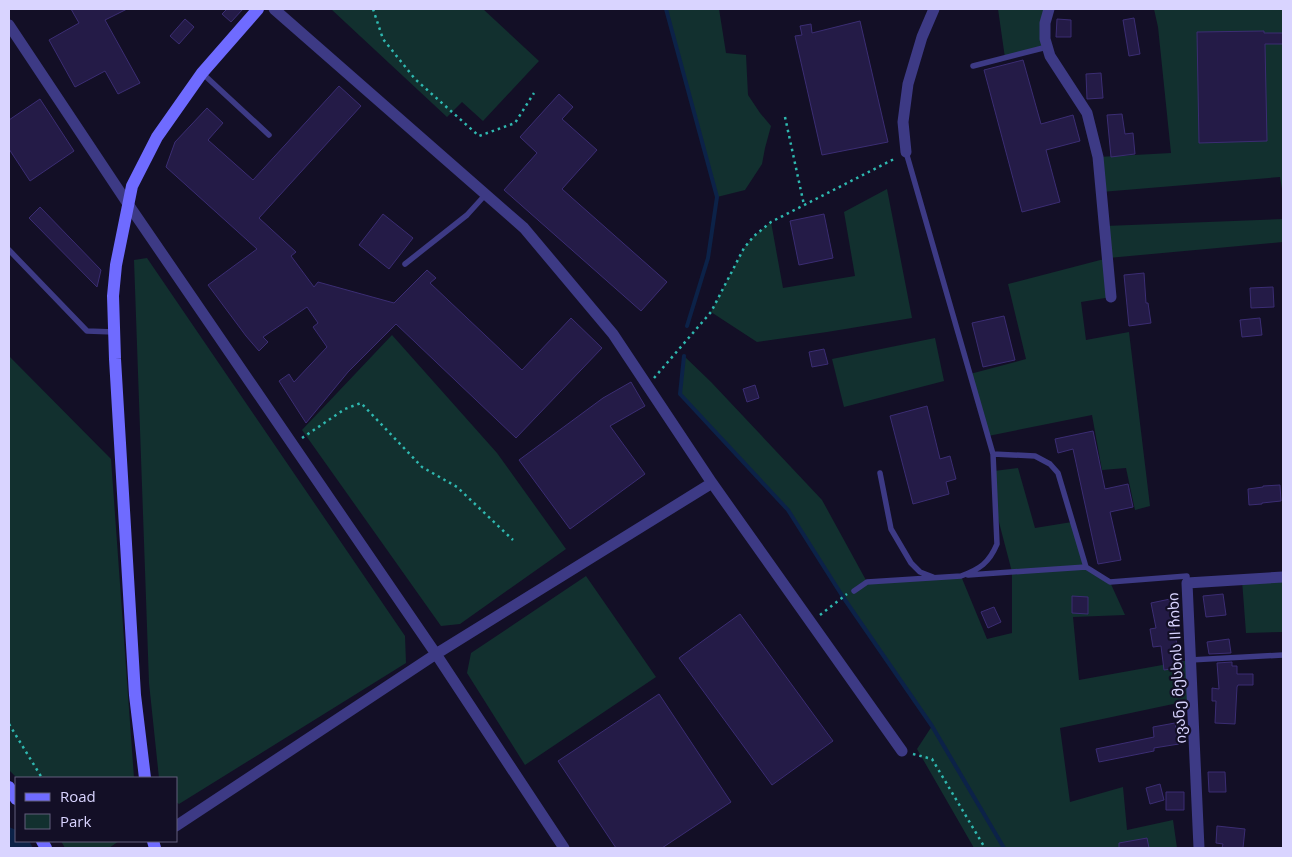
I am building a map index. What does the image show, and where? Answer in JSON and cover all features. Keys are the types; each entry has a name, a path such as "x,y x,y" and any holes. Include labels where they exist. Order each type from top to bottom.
{"street":[{"path":"146,777 135,695 115,359 113,296 116,266 132,186 157,137 202,73 258,9"},
{"path":"274,9 524,228 613,334 712,483 902,751"},
{"path":"906,152 904,122 908,84 922,37 934,9"},
{"path":"1049,9 1045,23 1047,47 1050,56 1087,113 1098,157 1111,297"},
{"path":"9,25 128,204 436,654 564,848"},
{"path":"178,825 436,654 712,483"},
{"name":"ივანე მესხის II ჩიხი","path":"1199,848 1187,583 1283,577"}],"lane":[{"path":"973,66 1047,47"},
{"path":"202,73 269,135"},
{"path":"906,152 993,454 997,544 993,555 984,564 961,576"},
{"path":"405,264 467,215 486,194"},
{"path":"9,250 86,331 114,332"},
{"path":"993,454 1035,456 1050,464 1058,474 1086,567"},
{"path":"880,473 891,529 910,562 920,572 934,577"},
{"path":"854,590 867,582 1086,567 1110,582 1187,576 1187,583"},
{"path":"1190,660 1283,655"}],"path":[{"path":"373,9 383,39 415,79 479,136 515,123 534,93"},
{"path":"785,117 804,205"},
{"path":"647,386 711,312 744,248 754,236 771,222 906,152"},
{"path":"293,445 345,409 362,403 422,467 457,487 513,540"},
{"path":"811,622 842,597 854,590"},
{"path":"9,724 41,777"},
{"path":"902,751 932,759 985,848"}],"green space":[{"path":"331,9 483,9 539,61 483,121 462,102 447,117"},
{"path":"719,9 726,53 746,55 748,95 771,126 762,164 745,190 717,197 666,10"},
{"path":"998,9 1049,9 1047,47 1005,58"},
{"path":"1154,9 1283,9 1283,195 1280,177 1101,192 1098,157 1171,153 1158,27"},
{"path":"887,189 912,318 757,342 711,312 744,248 754,236 771,222 783,288 855,276 844,212"},
{"path":"1283,219 1283,242 1108,258 1105,226"},
{"path":"147,258 405,636 406,663 179,804 178,777 159,777 149,683 134,260"},
{"path":"1108,258 1111,297 1081,302 1086,340 1129,332 1150,506 1135,510 1126,468 1102,470 1092,415 988,436 970,374 1026,359 1008,284"},
{"path":"392,335 497,453 566,549 460,624 441,626 302,430"},
{"path":"935,338 944,381 844,407 832,359"},
{"path":"9,356 111,459 134,777 16,777 9,770"},
{"path":"684,356 711,382 822,500 867,582 961,576 987,639 1012,633 1012,572 995,507 994,471 1018,468 1035,528 1072,522 1086,567 1110,582 1125,615 1073,617 1079,680 1190,660 1192,700 1060,728 1070,802 1123,787 1127,830 1173,820 1177,848 974,848 917,749 932,726 843,597 788,510 680,394"},
{"path":"586,576 656,677 525,765 467,673 471,653"},
{"path":"1283,577 1283,632 1246,633 1242,580"},
{"path":"62,842 118,842 109,848 65,848"}],"water":[{"path":"9,827 15,830 15,842 30,842 33,848 9,848"}],"building":[{"path":"71,9 127,9 105,20 140,83 118,94 105,71 75,87 49,40 79,23"},
{"path":"227,9 243,9 231,22 222,14"},
{"path":"1134,18 1140,54 1129,56 1123,20"},
{"path":"185,19 194,27 179,44 170,36"},
{"path":"1057,19 1071,20 1071,37 1056,37"},
{"path":"860,21 888,142 822,155 795,36 802,35 800,26 811,24 812,33"},
{"path":"1264,31 1264,33 1283,33 1283,44 1265,44 1267,141 1199,143 1197,32"},
{"path":"1023,60 1041,124 1073,115 1080,141 1046,150 1060,202 1022,212 984,70"},
{"path":"1101,73 1103,98 1087,99 1086,74"},
{"path":"339,86 361,106 259,218 296,252 291,256 314,287 318,282 394,303 427,270 436,278 430,283 522,370 571,318 602,348 516,438 396,324 348,372 306,423 279,381 289,374 294,382 327,347 313,327 318,323 307,307 263,337 268,342 259,351 208,285 257,249 166,167 175,142 207,108 223,123 208,140 253,180"},
{"path":"559,94 573,107 562,119 597,150 562,189 667,282 641,311 504,190 537,153 520,137"},
{"path":"40,99 74,151 30,181 9,149 9,120"},
{"path":"1122,114 1125,134 1133,133 1135,154 1111,157 1107,115"},
{"path":"40,207 101,270 97,287 29,218"},
{"path":"383,214 413,238 389,269 359,245"},
{"path":"824,214 833,258 799,265 790,221"},
{"path":"1144,273 1146,303 1148,303 1151,323 1129,326 1124,275"},
{"path":"1273,287 1274,307 1251,308 1250,288"},
{"path":"1004,316 1015,360 983,367 972,323"},
{"path":"1260,318 1262,335 1242,337 1240,320"},
{"path":"824,349 828,364 812,367 809,352"},
{"path":"631,382 645,406 610,426 645,474 570,529 519,460 603,398"},
{"path":"755,385 759,398 747,402 743,389"},
{"path":"927,406 940,459 950,456 956,479 946,482 949,494 913,504 890,416"},
{"path":"1093,431 1105,489 1128,484 1133,507 1110,512 1121,560 1098,564 1073,449 1058,453 1055,439"},
{"path":"1280,485 1281,501 1249,505 1248,489"},
{"path":"1223,594 1226,615 1206,617 1203,596"},
{"path":"1072,596 1088,597 1088,614 1072,613"},
{"path":"1175,598 1180,619 1173,620 1183,667 1164,670 1161,646 1153,647 1150,629 1156,628 1151,603"},
{"path":"994,607 1001,622 988,628 981,612"},
{"path":"740,614 833,741 772,785 679,658"},
{"path":"1229,639 1231,653 1209,654 1207,642"},
{"path":"1232,662 1232,666 1237,666 1237,674 1253,674 1253,685 1238,685 1237,687 1235,724 1215,723 1216,701 1212,701 1212,688 1219,689 1217,663"},
{"path":"659,694 731,802 662,848 616,848 558,761"},
{"path":"1175,723 1179,744 1154,748 1154,751 1099,762 1096,749 1154,737 1153,727"},
{"path":"1208,772 1225,772 1226,792 1209,792"},
{"path":"1160,784 1164,800 1150,804 1146,788"},
{"path":"1166,792 1184,792 1184,810 1166,810"},
{"path":"1217,826 1245,829 1243,848 1222,848 1223,844 1216,843"},
{"path":"1147,838 1149,848 1119,848 1119,843"}],"waterway":[{"path":"666,9 717,197 708,258 687,326"},
{"path":"684,356 680,394 788,510 843,597 932,726 1004,848"}]}
